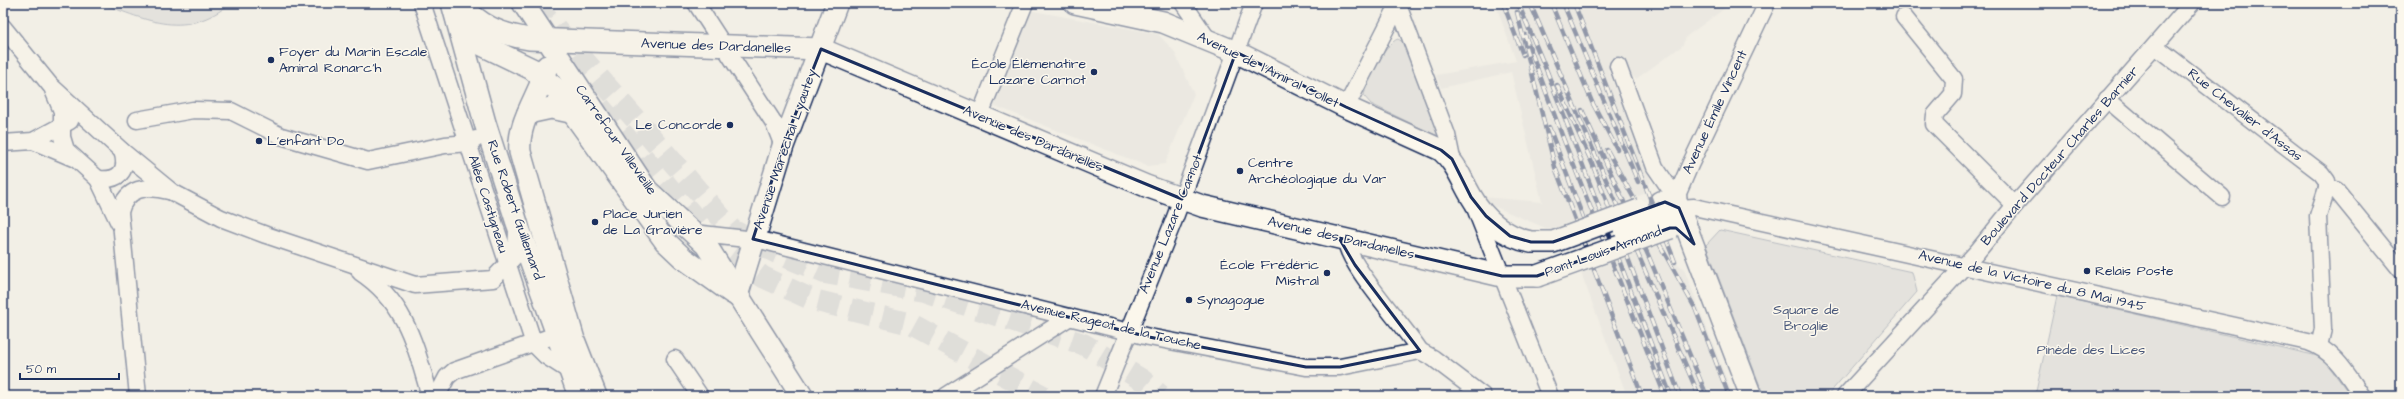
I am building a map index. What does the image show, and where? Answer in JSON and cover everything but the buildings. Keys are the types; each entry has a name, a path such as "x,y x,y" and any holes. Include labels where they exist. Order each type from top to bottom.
{"main road":[{"name":"Carrefour Villevieille","path":"523,3 647,190 706,245 737,296 802,396"},
{"name":"Avenue Maréchal Lyautey","path":"737,296 753,239 784,146 837,3"},
{"name":"Avenue de l'Amiral Collet","path":"1075,3 1163,22 1236,52 1346,107 1430,144 1452,159"},
{"name":"Carrefour Villevieille","path":"456,10 480,44 532,69 544,78 575,113 665,242 712,280 737,296"},
{"path":"456,10 480,22 493,31 529,39 546,39 548,63 544,78"},
{"name":"Rue Robert Guillemard","path":"456,10 485,123 518,223 579,396"},
{"name":"Avenue des Dardanelles","path":"546,39 725,47 821,49 980,117 1182,199 1346,239 1522,273"},
{"name":"Rue Robert Guillemard","path":"544,78 520,133 520,152 574,340 596,396"},
{"path":"528,113 551,108 575,113"},
{"path":"1452,159 1471,197"},
{"name":"Pont Louis Armand","path":"1471,197 1496,226 1510,236 1531,242 1553,242 1670,209"},
{"path":"1670,209 1676,228 1694,244 1751,396"},
{"name":"Pont Louis Armand","path":"1522,273 1670,209"}],"street":[{"path":"422,3 468,143"},
{"path":"696,3 774,123 784,146"},
{"path":"980,117 1025,3"},
{"path":"1183,3 1209,41"},
{"name":"Avenue Lazare Carnot","path":"1103,396 1182,199 1236,52 1241,32 1254,3"},
{"name":"Avenue Émile Vincent","path":"1670,209 1759,10 1767,3"},
{"name":"Boulevard Docteur Charles Barnier","path":"1845,396 1965,265 2015,205 2192,3"},
{"path":"1346,107 1399,4"},
{"path":"1399,4 1447,135 1452,159"},
{"path":"1904,17 1954,79 1953,94 1935,115 1934,124 2015,205"},
{"path":"3,27 50,85 122,151 172,192 221,218 415,285 494,278 516,255 518,223"},
{"name":"Rue Chevalier d'Assas","path":"2155,46 2321,174 2327,181 2327,188"},
{"path":"1618,66 1655,168 1668,186 1670,209"},
{"path":"50,85 62,111 63,144 73,158 98,179 120,225"},
{"path":"2107,99 2222,197"},
{"name":"Allée Castigneau","path":"137,120 192,110 231,111 280,136 368,161 445,145 468,143 480,137 485,123"},
{"path":"3,143 33,141 75,120 91,122"},
{"path":"33,141 73,158"},
{"name":"Allée Castigneau","path":"468,143 508,265"},
{"path":"98,179 109,180 117,178 122,173 125,165 122,151"},
{"path":"138,396 120,225 122,203 134,191 143,187 157,188 172,192"},
{"path":"2319,346 2323,324 2318,216 2327,188 2336,190 2401,270"},
{"path":"1471,197 1522,273 1550,396"},
{"name":"Avenue de la Victoire du 8 Mai 1945","path":"1670,209 1694,207 1712,210 1965,265 2319,346 2334,357 2362,396"},
{"name":"Avenue Rageot de la Touche","path":"693,233 753,239 1128,331 1306,366 1340,367 1420,352"},
{"path":"1346,239 1346,250 1355,264 1409,334 1420,352 1433,358 1483,396"},
{"path":"344,261 375,282 394,301 407,323 430,396"},
{"path":"508,265 534,344 546,356 571,372"},
{"path":"437,396 447,377 454,371 534,344 557,333 566,313"},
{"path":"948,395 1070,317"},
{"path":"675,359 700,396"}],"highlighted area":[{"path":"821,49 1161,192 1182,199 1236,52 1346,107 1441,150 1452,159 1471,197 1486,216 1510,236 1531,242 1553,242 1665,202 1679,208 1694,244 1676,228 1670,228 1537,276 1502,276 1339,238 1355,265 1420,351 1340,367 1306,367 1149,337 753,239 783,146"}],"shaded area":[{"path":"1495,3 1720,3 1724,9 1687,36 1682,46 1636,79 1631,75 1627,65 1608,69 1651,181 1644,194 1550,230 1484,202 1483,197 1542,202 1511,72 1441,88 1436,75 1516,61"},
{"name":"École Élémenatire Lazare Carnot","path":"1028,10 1158,34 1174,51 1194,94 1165,164 1147,166 990,104"},
{"path":"1654,244 1684,269 1733,396 1627,396 1581,273"}],"green space":[{"path":"100,3 231,3 214,14 198,21 182,24 167,24 135,16"},
{"path":"1398,39 1406,44 1439,133 1437,136 1371,104 1364,96 1368,82 1382,55 1393,42"},
{"name":"Square de Broglie","path":"1720,230 1912,272 1917,292 1827,396 1764,396 1706,245"},
{"name":"Pinède des Lices","path":"2057,296 2322,357 2351,396 2035,396"}],"tunnel":[{"path":"534,3 732,230 777,253 825,273 924,291 1083,344 1142,380 1161,396"},
{"path":"600,107 704,229 721,246 763,277 813,300 911,324 1043,396"}],"railway":[{"path":"1503,3 1523,55"},
{"path":"1518,3 1548,74 1671,396"},
{"path":"1530,3 1699,396"},
{"path":"1551,3 1592,102 1617,149"},
{"path":"1563,3 1638,182"},
{"path":"1574,3 1675,262"},
{"path":"1517,12 1555,167 1642,396"},
{"path":"1525,35 1563,138 1665,396"},
{"path":"1557,85 1592,163 1680,396"},
{"path":"1582,110 1649,257 1707,396"},
{"path":"1549,127 1584,220"},
{"path":"1607,150 1695,308 1729,396"}],"place":[{"name":"Foyer du Marin Escale Amiral Ronarc'h","path":"271,60"},
{"name":"École Élémenatire Lazare Carnot","path":"1094,72"},
{"name":"Le Concorde","path":"730,125"},
{"name":"L'enfant Do","path":"259,141"},
{"name":"Centre Archéologique du Var","path":"1240,171"},
{"name":"Place Jurien de La Gravière","path":"595,222"},
{"name":"Relais Poste","path":"2087,271"},
{"name":"École Frédéric Mistral","path":"1327,273"},
{"name":"Synagogue","path":"1189,300"}]}
